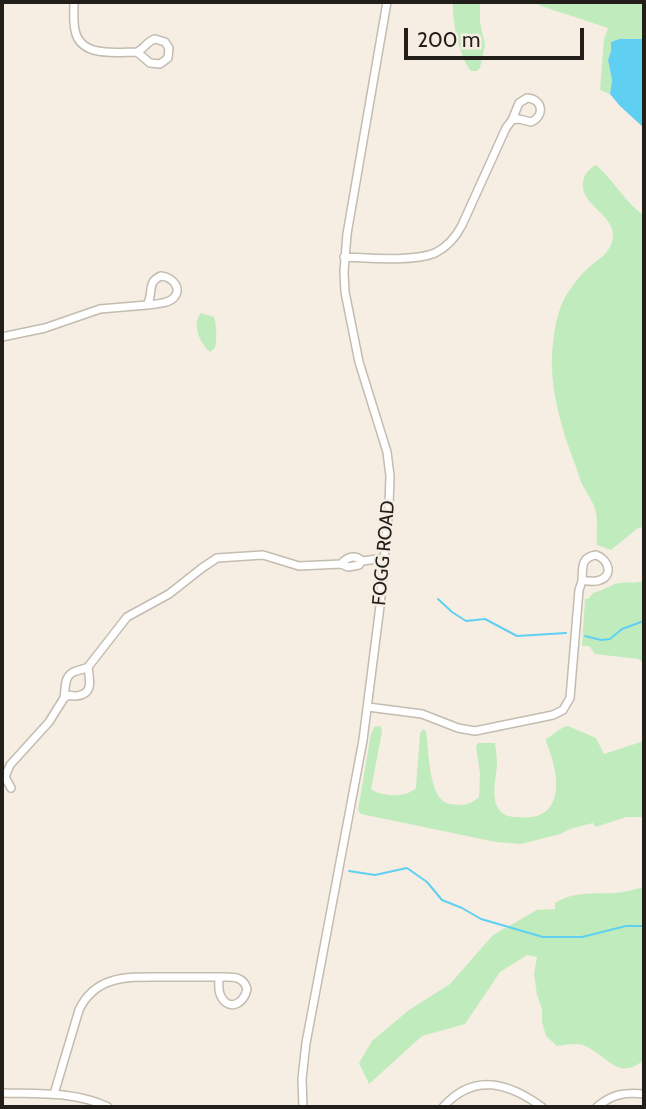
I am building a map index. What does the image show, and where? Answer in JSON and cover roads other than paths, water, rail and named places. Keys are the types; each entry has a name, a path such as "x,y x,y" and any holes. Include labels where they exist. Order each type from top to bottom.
{"street":[{"path":"74,2 76,33 84,46 95,51 136,52 158,65 167,60 170,50 165,42 157,39 149,41 136,52"},
{"name":"FOGG ROAD","path":"303,1107 302,1079 306,1043 368,707 385,558 389,465 353,336 345,292 344,257 387,2"},
{"path":"344,257 417,257 444,247 462,225 512,120"},
{"path":"2,337 45,328 100,309 147,305 167,302 173,298 177,288 172,279 163,276 154,280 150,286 151,296 147,305"},
{"path":"64,698 68,678 75,671 88,667 127,617 169,594 217,558 263,555 299,566 341,564 348,568 355,567 362,561 385,558"},
{"path":"368,707 422,714 470,731 536,720 559,712 568,703 571,692 582,565 586,558 596,555 604,558 608,570 604,578 582,581"},
{"path":"11,788 5,777 10,765 49,722 64,698 80,695 88,690 88,667"},
{"path":"54,1094 79,1010 96,988 127,977 219,977 236,977 242,979 247,989 243,1000 232,1005 224,1001 219,991 219,977"},
{"path":"443,1107 463,1091 489,1085 517,1091 542,1107"},
{"path":"2,1093 54,1094 87,1099 107,1107"},
{"path":"597,1107 614,1095 644,1094"}],"water":[{"path":"619,39 644,39 644,128 610,94 612,80 608,60 611,42"}],"waterway":[{"path":"438,599 466,621 485,619 517,636 566,633"},
{"path":"585,636 610,639 622,629 644,621"},
{"path":"349,871 375,875 407,868 427,882 442,900 481,919 543,937 582,937 626,926 644,926"}]}
